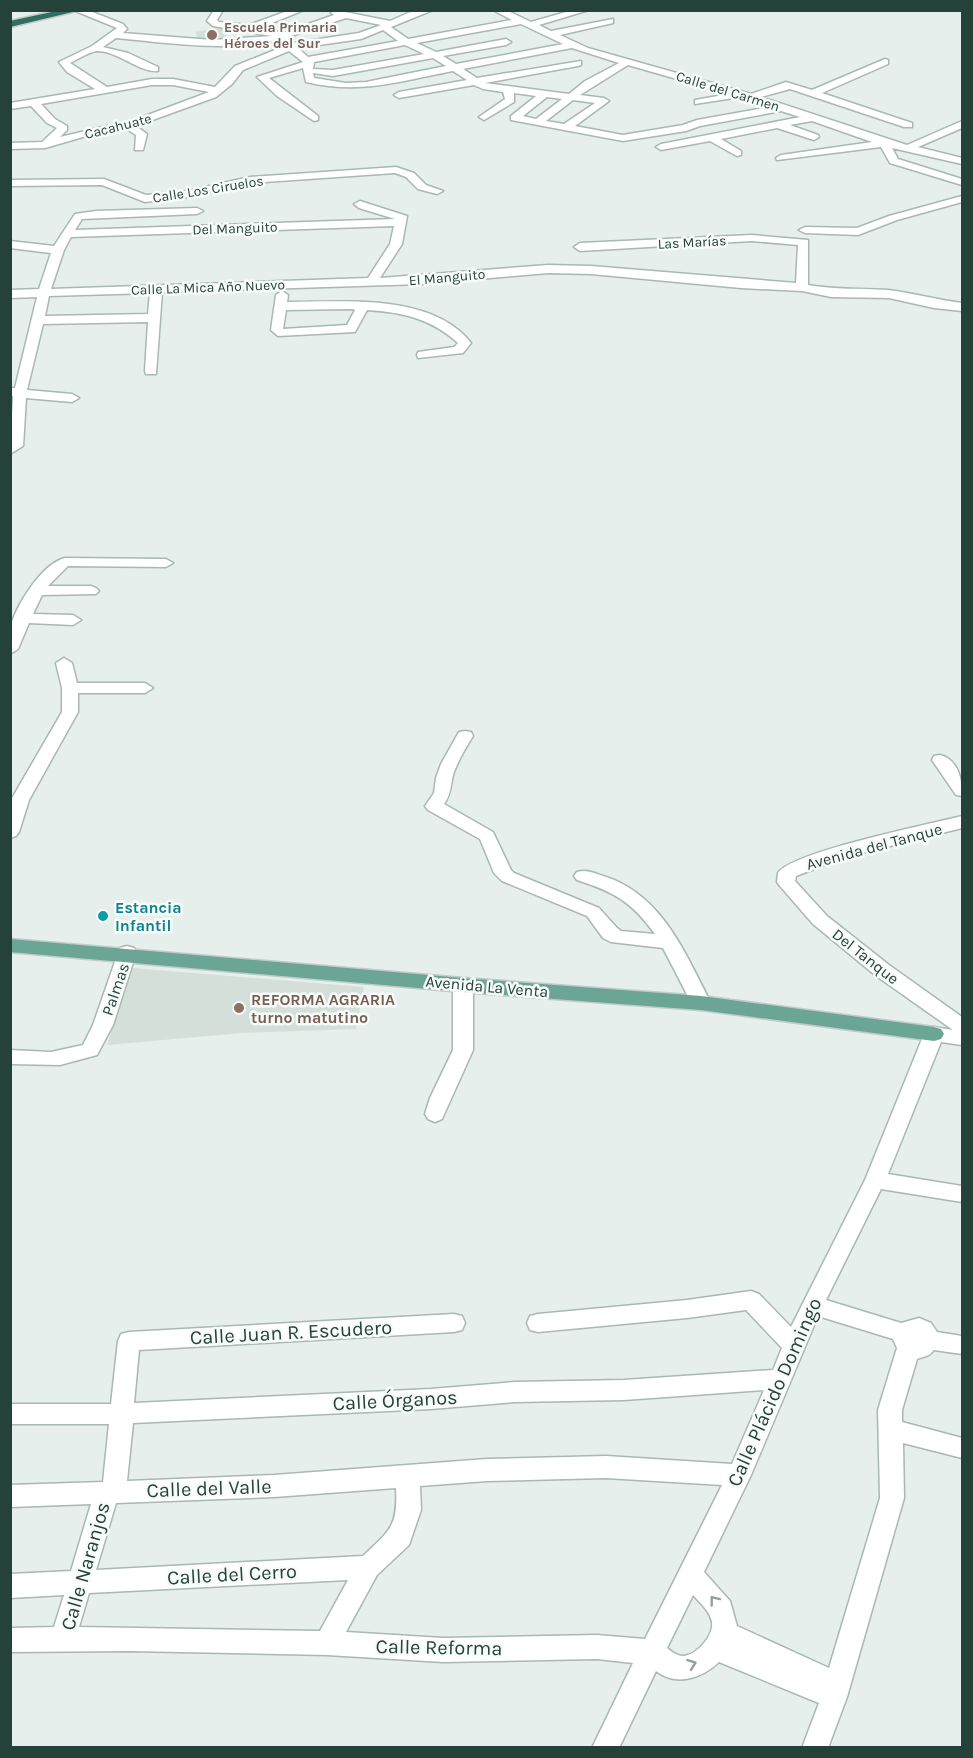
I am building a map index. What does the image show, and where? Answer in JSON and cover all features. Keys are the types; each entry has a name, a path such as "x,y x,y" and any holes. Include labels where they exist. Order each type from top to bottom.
{"highway":[{"path":"10,24 77,10"}],"main road":[{"name":"Avenida La Venta","path":"10,945 127,953 463,985 702,1002 934,1034"}],"street":[{"path":"77,10 120,26 122,29 95,48 64,62 70,70 105,90"},
{"path":"219,10 212,21 224,25 269,31 281,36 308,64 333,73 506,42"},
{"path":"250,29 300,10"},
{"path":"328,10 388,26 406,42 435,55 475,82 508,90 604,101 567,127"},
{"path":"314,118 262,77 406,42 524,19 585,10"},
{"path":"10,106 152,82 173,82 218,91 239,68 292,46 355,37 422,11"},
{"name":"Calle del Carmen","path":"501,12 524,19 571,45 747,96 886,143 960,158"},
{"path":"116,35 216,41 258,40 281,36 345,15"},
{"path":"224,25 241,19"},
{"path":"551,34 610,21"},
{"path":"95,48 135,51 162,39"},
{"path":"240,48 258,40"},
{"path":"216,41 215,51 219,56"},
{"path":"308,64 307,71 310,80 346,86 366,85 556,50 571,45"},
{"path":"556,50 576,59 578,63"},
{"path":"135,51 154,69"},
{"path":"538,122 589,83 629,61"},
{"path":"813,93 885,62"},
{"path":"399,95 578,63 607,74"},
{"path":"699,102 747,96 786,85 908,125"},
{"path":"484,117 510,100 508,90"},
{"name":"Cacahuate","path":"10,146 45,145 88,132 127,125 218,91"},
{"path":"546,93 515,118 623,138 686,128 697,123 782,107"},
{"path":"33,102 51,121 62,128 45,145"},
{"path":"661,147 814,117"},
{"path":"908,148 963,124"},
{"path":"127,125 142,134 139,148"},
{"path":"777,125 814,136"},
{"path":"711,137 737,153"},
{"path":"781,158 886,143 894,161 963,182"},
{"name":"Calle Los Ciruelos","path":"10,183 104,182 145,199 196,193 250,180 396,171 410,175 422,187 437,191"},
{"path":"78,212 145,199"},
{"name":"Las Marías","path":"580,247 858,232 893,218 963,199"},
{"path":"360,204 399,213 401,216 396,244 372,281"},
{"path":"78,212 197,211"},
{"path":"11,450 16,446 15,393 58,250 78,212"},
{"name":"Del Manguito","path":"68,234 401,222"},
{"path":"802,287 805,236"},
{"path":"10,244 58,250"},
{"name":"El Manguito","path":"372,281 548,269 591,270 802,287 831,292 889,294 934,304 963,307"},
{"name":"Calle La Mica Año Nuevo","path":"10,294 372,281"},
{"path":"284,285 277,330 282,333 351,329 363,308"},
{"path":"150,371 156,289"},
{"path":"280,306 411,311 444,326 460,336 465,343 458,350 423,355"},
{"path":"38,320 154,318"},
{"path":"15,393 72,398"},
{"path":"10,649 36,590 57,566 65,562 166,563"},
{"path":"36,590 91,591"},
{"path":"24,618 73,620"},
{"path":"10,832 15,800 70,712 70,688 64,663"},
{"path":"70,688 146,687"},
{"path":"465,736 448,765 442,784 443,794 434,806 487,836 503,873 508,877 593,912 610,933 618,937 669,942"},
{"path":"940,760 963,791"},
{"name":"Avenida del Tanque","path":"787,873 841,852 963,822"},
{"name":"Del Tanque","path":"787,873 786,882 820,920 882,970 963,1026"},
{"path":"583,876 630,895 652,918 669,942 702,1002"},
{"name":"Palmas","path":"10,1057 32,1060 69,1059 90,1050 103,1026 127,953"},
{"path":"435,1114 436,1106 451,1080 463,1050 463,985"},
{"name":"Avenida La Venta","path":"934,1034 963,1038"},
{"name":"Calle Plácido Domingo","path":"605,1748 739,1475 812,1305 875,1180 934,1034"},
{"path":"875,1180 963,1194"},
{"path":"538,1323 687,1309 751,1300 795,1346"},
{"path":"812,1305 914,1340 963,1345"},
{"name":"Calle Juan R. Escudero","path":"129,1341 454,1323"},
{"path":"815,1748 836,1691 892,1498 890,1410 914,1340"},
{"name":"Calle Naranjos","path":"63,1640 111,1492 129,1341"},
{"name":"Calle Órganos","path":"10,1414 120,1414 431,1399 516,1392 624,1390 779,1379"},
{"path":"889,1429 963,1448"},
{"name":"Calle del Valle","path":"10,1496 274,1486 487,1470 606,1467 739,1475"},
{"path":"327,1643 368,1567 392,1547 405,1526 409,1510 406,1476"},
{"name":"Calle del Cerro","path":"10,1586 368,1567"},
{"path":"689,1573 721,1609 725,1624 720,1641 836,1691"},
{"name":"Calle Reforma","path":"10,1640 327,1643 443,1650 597,1647 651,1652 670,1666 684,1668 700,1662 720,1641"}],"shaded area":[{"name":"Escuela Primaria Héroes del Sur","path":"216,28 226,29 230,33 222,39 197,39 196,32"},
{"name":"REFORMA AGRARIA turno matutino","path":"132,968 364,987 356,1029 242,1033 107,1045"}],"place":[{"name":"Escuela Primaria Héroes del Sur","path":"212,35"},
{"name":"Estancia Infantil","path":"103,916"},
{"name":"REFORMA AGRARIA turno matutino","path":"239,1008"}]}
